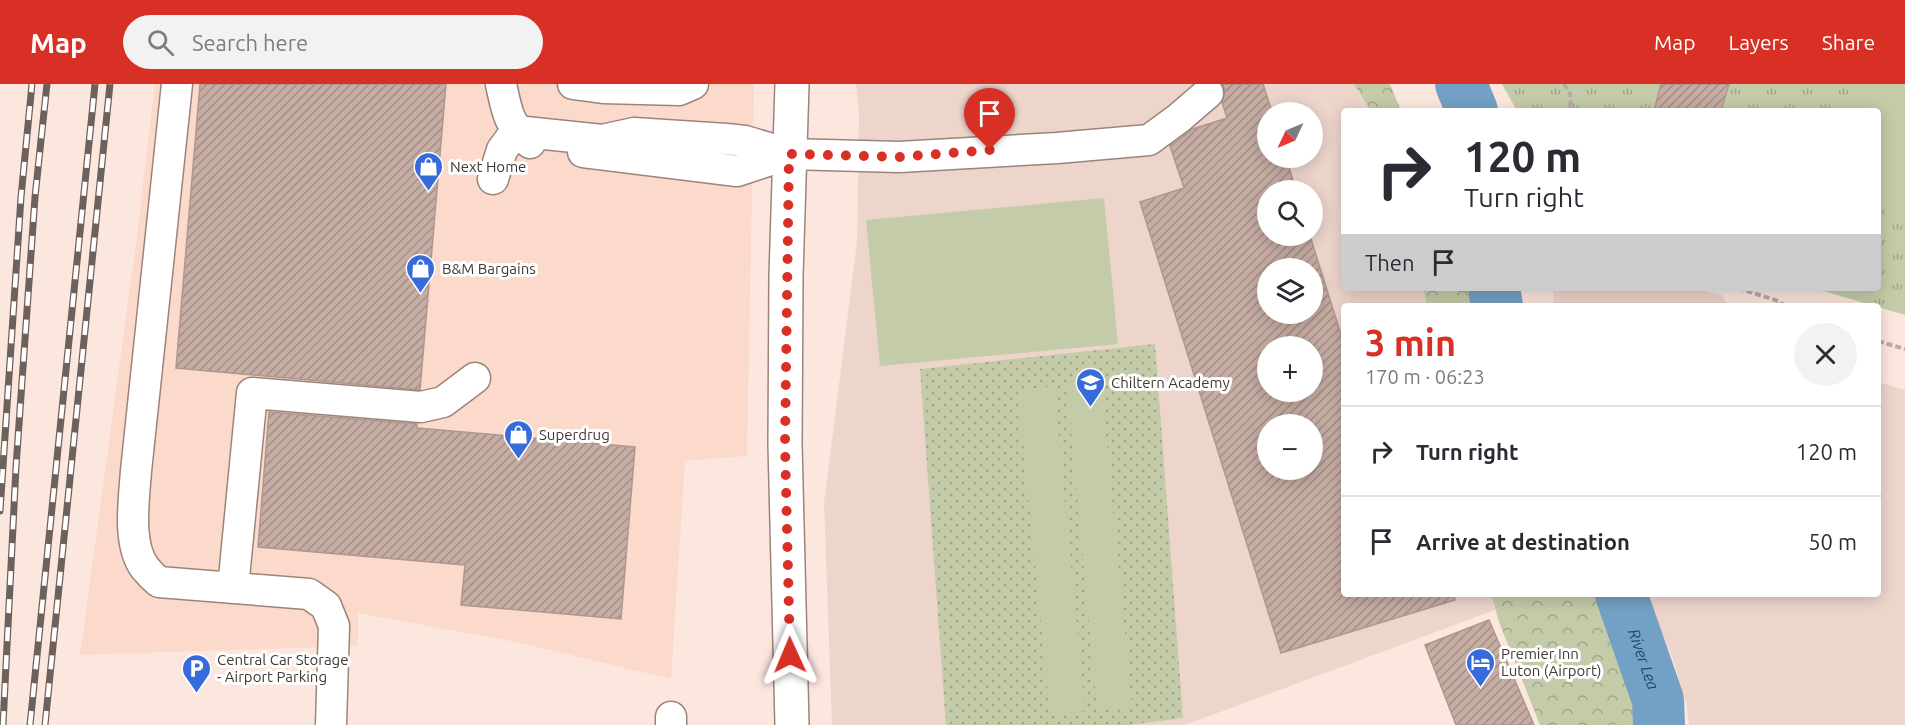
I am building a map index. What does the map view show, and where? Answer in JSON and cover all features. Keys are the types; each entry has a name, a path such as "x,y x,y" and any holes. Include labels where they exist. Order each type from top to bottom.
{"main road":[{"path":"792,84 785,444 792,725"}],"lane":[{"path":"177,84 132,518 136,551 145,568 159,582 309,594 326,606 334,626 331,725"},
{"path":"501,84 507,111 528,132 531,145 737,171 789,154"},
{"path":"573,84 603,88 679,90 693,84"},
{"path":"494,179 502,150 528,132 564,121 604,123 634,133 745,141 789,154 899,157 1149,140 1208,93"},
{"path":"233,588 252,393 421,407 443,402 475,378"}],"path":[{"path":"1564,84 1570,93 1571,108"},
{"path":"1747,291 1781,303"},
{"path":"1881,342 1905,349"}],"shaded area":[{"path":"155,84 754,84 747,456 685,461 671,679 521,643 358,613 358,646 80,655 136,243"},
{"name":"Chiltern Academy","path":"856,84 1354,84 1369,108 1341,108 1341,291 1424,291 1426,303 1341,303 1341,597 1492,597 1495,610 1185,725 832,725 824,503 857,242 859,115"},
{"path":"1553,291 1704,291 1722,295 1726,303 1554,303"},
{"path":"1881,383 1905,390 1905,725 1689,725 1687,706 1672,657 1646,597 1881,597"}],"green space":[{"path":"1354,84 1390,84 1400,108 1369,108"},
{"path":"1502,84 1905,84 1905,315 1881,308 1881,303 1864,303 1823,291 1881,291 1881,108 1515,108"},
{"path":"1862,84 1905,84 1905,209 1881,203 1881,108 1855,108"},
{"path":"1104,198 1118,344 880,366 866,220"},
{"path":"1424,291 1476,291 1481,303 1426,303"},
{"path":"1155,344 1183,718 1129,725 946,725 920,369"},
{"path":"1101,383 1132,707 1097,709 1067,386"},
{"path":"1054,386 1085,711 1050,714 1018,390"},
{"path":"1492,597 1603,597 1637,677 1646,725 1540,725 1499,622"}],"building":[{"path":"200,84 446,84 420,390 176,368"},
{"path":"1222,84 1263,84 1269,102 1257,102 1257,168 1289,168 1293,180 1257,180 1257,246 1313,246 1317,258 1257,258 1257,324 1323,324 1323,277 1341,334 1341,597 1454,597 1455,600 1281,653 1140,202 1184,188 1170,146 1193,129 1227,118 1222,102 1225,90"},
{"path":"1661,84 1729,84 1722,108 1655,108"},
{"path":"269,412 417,424 417,428 635,447 621,619 461,605 465,565 258,547"},
{"name":"Premier Inn Luton (Airport)","path":"1489,620 1534,725 1456,725 1425,645"}],"waterway":[{"name":"River Lea","path":"1461,84 1471,108"},
{"name":"River Lea","path":"1494,291 1496,303"},
{"name":"River Lea","path":"1622,597 1658,700 1659,725"}],"railway":[{"path":"0,511 21,197 32,84"},
{"path":"3,725 16,467 35,197 47,84"},
{"path":"30,725 95,84"},
{"path":"45,725 110,84"}],"place":[{"name":"Next Home","path":"429,192"},
{"name":"B&M Bargains","path":"421,294"},
{"name":"Chiltern Academy","path":"1090,408"},
{"name":"Superdrug","path":"518,460"},
{"name":"Premier Inn Luton (Airport)","path":"1480,688"},
{"name":"Central Car Storage - Airport Parking","path":"196,694"}],"route":[{"path":"790,655 785,444 789,154 899,157 990,150"}]}
